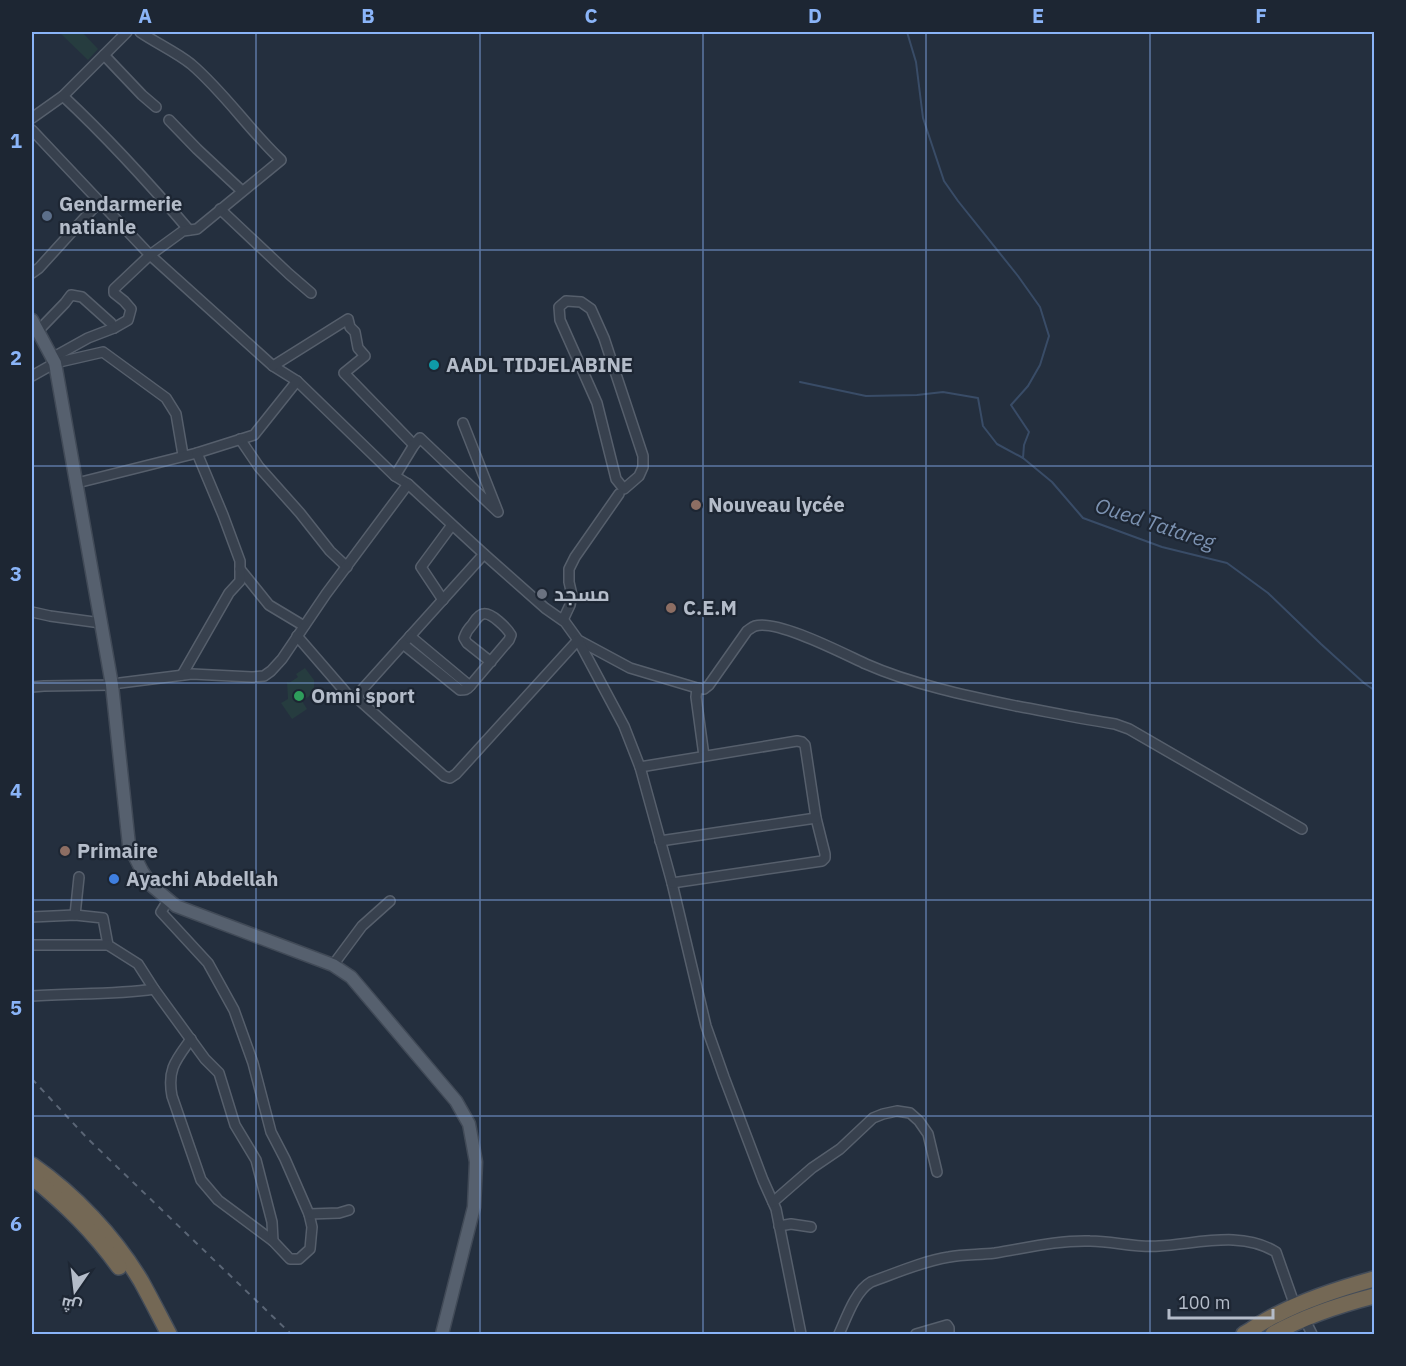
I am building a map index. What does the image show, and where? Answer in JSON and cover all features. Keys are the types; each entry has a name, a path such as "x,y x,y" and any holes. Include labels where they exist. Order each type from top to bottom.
{"highway":[{"path":"32,1164 70,1196 116,1245 141,1282 169,1335"},
{"path":"32,1178 80,1219 108,1252 133,1289 157,1335"},
{"path":"1273,1335 1299,1312 1333,1291 1374,1279"},
{"path":"1244,1335 1274,1316 1322,1311 1374,1296"}],"main road":[{"path":"32,320 53,361 77,483 112,685 121,812 129,844 152,886 176,906 333,965 351,977 456,1101 469,1124 476,1162 474,1207 442,1335"}],"street":[{"path":"32,118 63,96 127,32"},
{"path":"32,376 88,338 128,320 130,308 114,293 114,289 150,255 183,231 197,229 281,160 261,141 235,108 189,62 140,32"},
{"path":"104,55 156,107"},
{"path":"63,96 100,130 155,189 189,230"},
{"path":"169,120 242,191"},
{"path":"32,129 150,255 273,366 297,381 395,476 408,484 484,555 545,608 565,622 578,640 624,726 640,767 672,883 705,1026 773,1202 801,1335"},
{"path":"32,273 99,202"},
{"path":"220,209 311,293"},
{"path":"38,331 71,295 82,297 114,328"},
{"path":"562,620 570,605 572,595 569,569 575,557 621,491 639,476 644,467 643,456 604,338 591,309 581,302 566,301 559,307 560,320 597,403 621,491"},
{"path":"273,366 348,319 350,327 355,332 358,348 365,356 344,372 414,445"},
{"path":"53,361 103,352 166,398 176,414 183,455"},
{"path":"77,483 197,453 254,435 297,381"},
{"path":"395,476 420,438 498,512 463,423"},
{"path":"240,439 259,467 330,551 347,567"},
{"path":"182,675 229,593 240,581 240,561 197,453"},
{"path":"32,687 112,685 182,675 264,676 282,659 408,484"},
{"path":"443,600 421,567 452,525"},
{"path":"358,699 359,693 484,555"},
{"path":"240,568 269,605 304,626"},
{"path":"32,612 101,623"},
{"path":"403,645 460,690 465,690 491,662 511,635 489,614 480,615 465,633 464,638 491,662"},
{"path":"578,640 630,668 704,689 747,631 762,625 773,626 806,637 874,667 959,693 1025,708 1115,724 1130,729 1302,829"},
{"path":"297,636 348,695 358,699 444,776 450,778 578,640"},
{"path":"410,636 470,686"},
{"path":"32,677 44,686"},
{"path":"697,688 696,697 704,756"},
{"path":"640,767 797,741 805,745 816,818 825,858 822,861 672,883"},
{"path":"660,841 816,818"},
{"path":"75,915 79,877"},
{"path":"169,899 161,912 208,963 234,1010 254,1063 271,1132 309,1214 312,1227 310,1249 299,1259 290,1259 273,1241 218,1200 201,1180 172,1096 170,1083 174,1063 191,1039"},
{"path":"333,965 362,926 390,901"},
{"path":"32,917 75,915 103,918 108,945"},
{"path":"32,945 108,945 138,964 205,1059 219,1073 235,1125 256,1160 272,1222 273,1241"},
{"path":"32,996 130,993 154,989"},
{"path":"773,1202 812,1168 840,1149 873,1118 897,1111 910,1113 919,1120 928,1134 937,1173"},
{"path":"309,1214 339,1214 349,1210"},
{"path":"779,1226 791,1224 811,1227"},
{"path":"838,1335 858,1295 871,1282 950,1256 993,1253 1062,1242 1090,1241 1158,1246 1225,1240 1251,1242 1276,1252 1299,1312 1312,1335"},
{"path":"916,1335 947,1325 949,1332 942,1335"}],"green space":[{"path":"59,32 82,32 98,49 88,60"},
{"name":"Omni sport","path":"305,668 314,680 314,693 302,701 307,709 292,719 281,703 288,699 287,682 298,677 296,674"}],"waterway":[{"name":"Oued Tatareg","path":"907,32 916,62 923,118 944,181 1040,307 1049,336 1040,365 1028,386 1011,405 1029,432 1024,445 1023,458 1052,482 1083,518 1162,547 1227,563 1268,593 1321,644 1374,690"},
{"path":"800,382 866,396 943,392 978,398 983,426 997,444 1023,458"}],"railway":[{"path":"32,1079 87,1138 291,1334"}],"place":[{"name":"Gendarmerie natianle","path":"47,216"},
{"name":"AADL TIDJELABINE","path":"434,365"},
{"name":"Nouveau lycée","path":"696,505"},
{"name":"مسجد","path":"542,594"},
{"name":"C.E.M","path":"671,608"},
{"name":"Omni sport","path":"299,696"},
{"name":"Primaire","path":"65,851"},
{"name":"Ayachi Abdellah","path":"114,879"}]}
